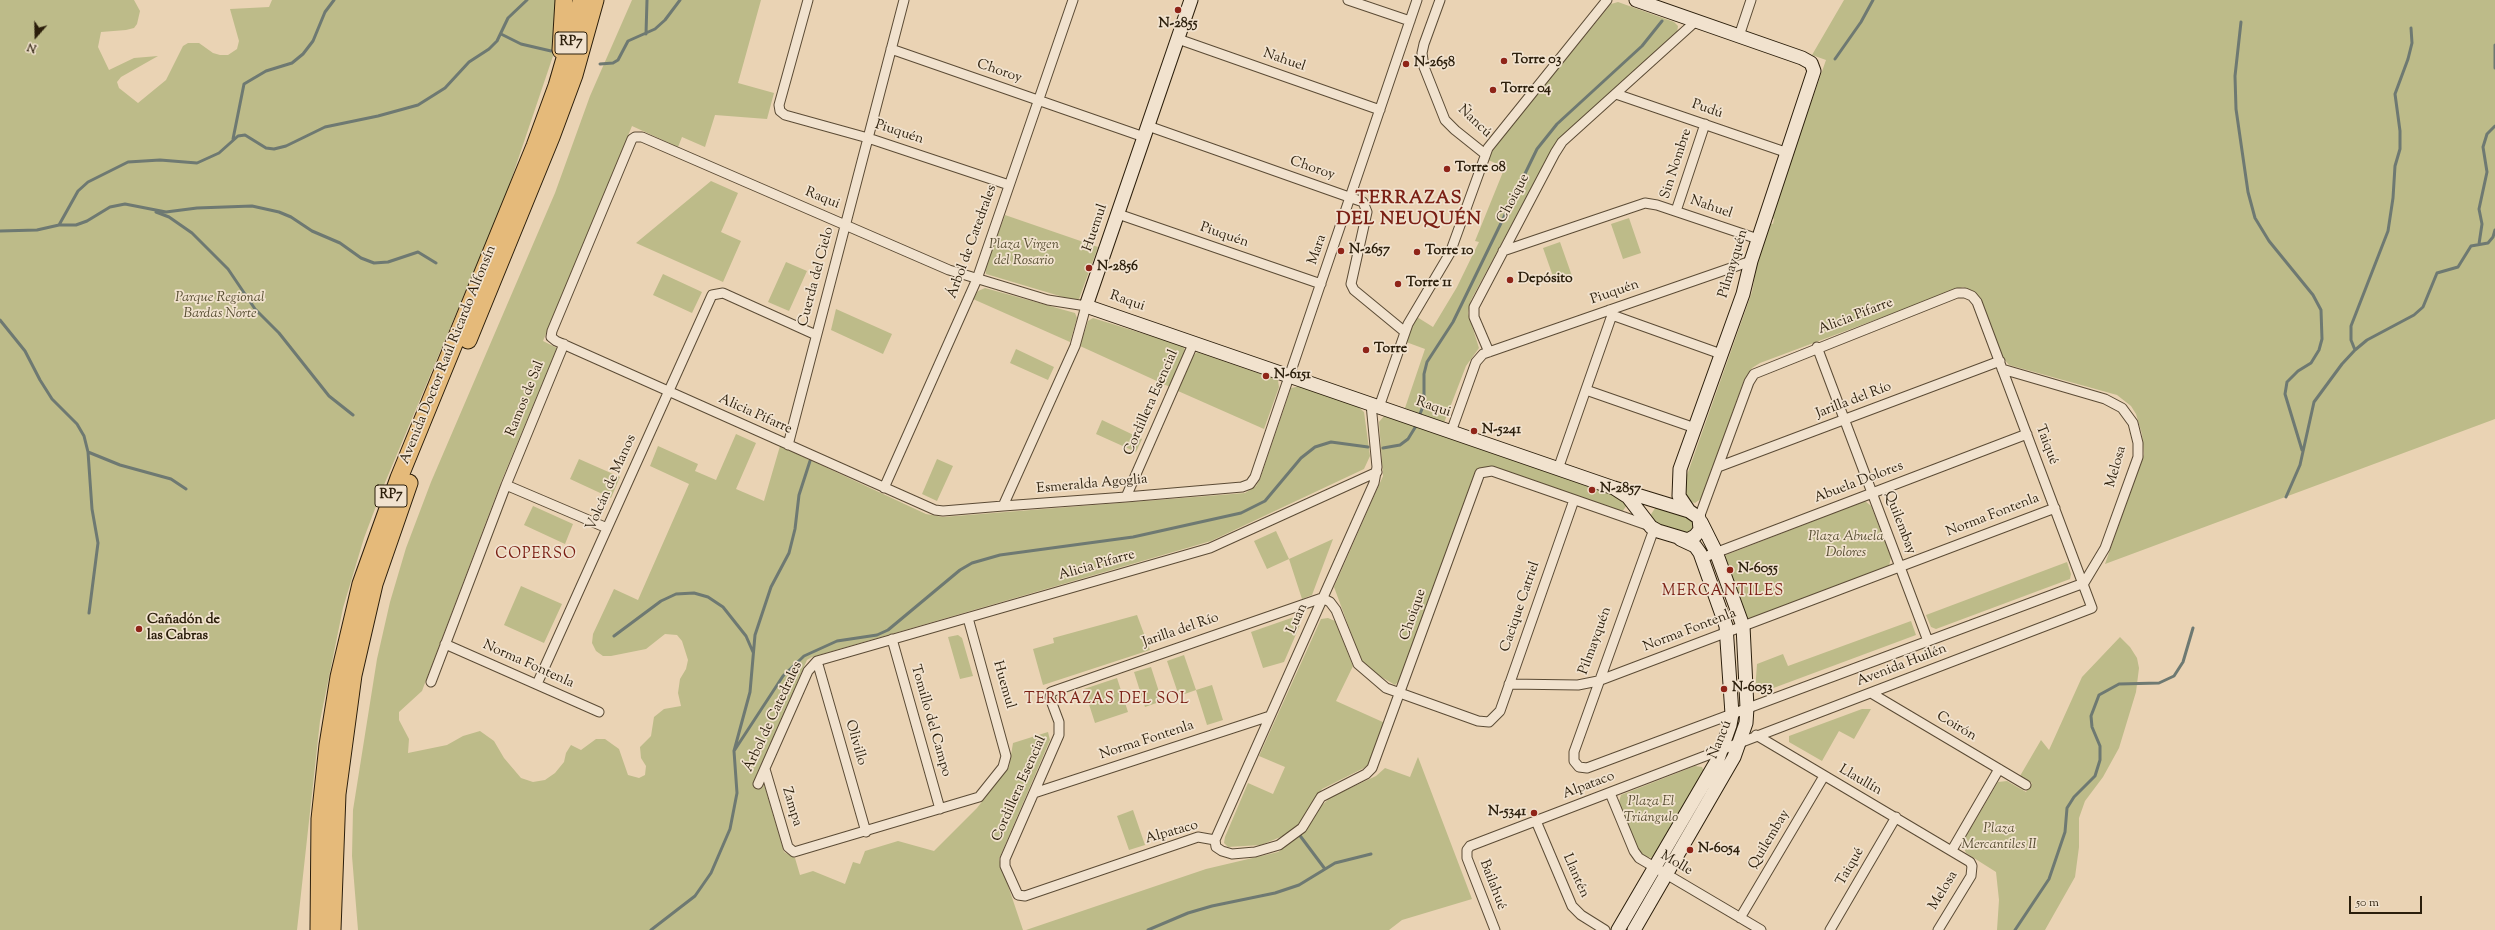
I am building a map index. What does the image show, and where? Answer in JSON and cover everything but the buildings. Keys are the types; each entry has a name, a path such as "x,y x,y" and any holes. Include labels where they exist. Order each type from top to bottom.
{"highway":[{"path":"557,86 564,0"},
{"name":"Avenida Doctor Raúl Ricardo Alfonsín","path":"319,930 320,819 339,676 352,616 372,549 557,86 582,0"},
{"name":"Avenida Doctor Raúl Ricardo Alfonsín","path":"332,930 337,794 344,733 358,645 374,584 409,484 527,200 574,75 596,0"},
{"path":"574,75 606,0"},
{"path":"308,930 320,819"},
{"path":"333,887 337,930"}],"street":[{"name":"Piuquén","path":"808,0 779,105 780,111 785,115 868,138 1010,185"},
{"name":"Cuerda del Cielo","path":"788,445 904,0"},
{"name":"Árbol de Catedrales","path":"884,488 977,279 1072,0"},
{"name":"Huemul","path":"1003,506 1075,346 1086,306 1191,0"},
{"path":"1348,0 1410,21"},
{"name":"Mara","path":"1250,484 1255,477 1418,0"},
{"name":"Ñancú","path":"1440,0 1424,44 1422,53 1424,67 1445,120 1485,154"},
{"name":"Luan","path":"1215,840 1372,488 1377,472 1375,405 1412,316 1450,253 1485,154 1497,136 1606,0"},
{"path":"1636,0 1739,36 1751,0"},
{"name":"Choique","path":"1489,352 1474,317 1474,307 1558,147 1696,21"},
{"name":"Pilmayquén","path":"1663,502 1680,469 1743,294 1758,239 1813,80 1814,67 1802,58 1739,36"},
{"name":"Nahuel","path":"1178,39 1380,110"},
{"name":"Choroy","path":"891,49 1038,100 1146,132 1363,202 1368,209 1351,276 1352,288 1405,332"},
{"name":"Pudú","path":"1616,94 1788,153"},
{"name":"Sin Nombre","path":"1676,211 1705,124"},
{"name":"Raqui","path":"564,344 551,337 552,331 630,142 635,137 642,138 949,270 1059,302 1086,306 1194,342 1558,469 1614,488 1663,502 1697,517"},
{"path":"1503,251 1640,204 1650,203 1676,211"},
{"name":"Nahuel","path":"1676,211 1758,239"},
{"name":"Piuquén","path":"1118,214 1321,284"},
{"name":"Piuquén","path":"1489,352 1610,312 1751,261"},
{"name":"Volcán de Manos","path":"537,684 708,300 714,294 723,293 816,335"},
{"name":"Alicia Pifarre","path":"1718,467 1749,382 1754,374 1817,347 1957,293 1969,294"},
{"name":"Taiqué","path":"1969,294 1977,302 2084,583 2092,608"},
{"path":"1558,469 1586,390 1610,312 1721,354"},
{"name":"Cordillera Esencial","path":"1126,496 1194,342"},
{"name":"Alicia Pifarre","path":"564,344 935,510"},
{"name":"Ramos de Sal","path":"431,682 506,485 564,344"},
{"name":"Quilembay","path":"1817,347 1928,641"},
{"path":"1451,432 1478,359 1489,352"},
{"name":"Jarilla del Río","path":"1718,467 1844,420 2001,365"},
{"name":"Melosa","path":"2001,365 2105,399 2122,408 2133,423 2138,443 2138,457 2105,548 2084,583"},
{"path":"1586,390 1695,428"},
{"name":"Abuela Dolores","path":"1702,558 2027,434"},
{"path":"1574,500 1651,525 1688,540 1695,536 1697,517 1718,467"},
{"name":"Pilmayquén","path":"1680,469 1678,496 1697,517"},
{"name":"Choique","path":"1372,768 1401,694 1477,478 1483,471 1492,471 1574,500"},
{"name":"Alicia Pifarre","path":"817,661 1210,548 1377,472"},
{"name":"Esmeralda Agoglia","path":"935,510 1242,487 1250,484"},
{"path":"506,485 607,528"},
{"name":"Raqui","path":"1614,488 1628,497 1651,525"},
{"name":"Cacique Catriel","path":"1401,694 1478,721 1492,720 1500,711 1574,500"},
{"path":"1651,525 1650,506 1663,502"},
{"name":"Norma Fontenla","path":"1509,684 1578,685 1598,681 2055,508"},
{"name":"Ñancú","path":"1634,930 1740,743 1745,730 1747,708 1743,626 1716,552 1697,517"},
{"name":"Pilmayquén","path":"1576,765 1574,752 1651,525"},
{"name":"Ñancú","path":"1618,930 1723,750 1731,719 1728,632 1702,558 1695,546 1680,538"},
{"name":"Avenida Huilén","path":"1731,719 1747,708 2084,583"},
{"path":"1322,598 1330,602 1336,610 1358,664 1386,688 1401,694"},
{"name":"Jarilla del Río","path":"1050,693 1055,689 1322,598"},
{"name":"Avenida Huilén","path":"1723,750 2092,608"},
{"name":"Huemul","path":"940,809 979,797 1006,762 1006,756 968,618"},
{"name":"Tomillo del Campo","path":"892,639 940,809"},
{"name":"Norma Fontenla","path":"445,644 599,712"},
{"name":"Árbol de Catedrales","path":"758,784 808,671 817,661"},
{"name":"Olivillo","path":"817,661 866,832"},
{"name":"Cordillera Esencial","path":"1018,895 1004,863 1059,731 1050,693"},
{"name":"Coirón","path":"1871,693 2026,785"},
{"name":"Norma Fontenla","path":"1034,793 1270,716"},
{"name":"Llaullín","path":"1731,719 1745,730 1759,736 1824,776 1966,858 1972,866"},
{"name":"Alpataco","path":"1576,765 1587,768 1731,719"},
{"name":"Alpataco","path":"1467,850 1473,844 1723,750"},
{"name":"Alpataco","path":"1018,895 1025,896 1198,837 1215,840 1218,850 1228,854 1255,852 1279,845 1302,828 1321,797 1366,774 1372,768"},
{"name":"Zampa","path":"765,769 788,847 792,852 798,852 866,832"},
{"name":"Melosa","path":"1952,850 1999,769"},
{"name":"Quilembay","path":"1740,918 1824,776"},
{"name":"Molle","path":"1610,793 1636,855 1760,930"},
{"path":"866,832 940,809"},
{"name":"Taiqué","path":"1830,930 1896,817"},
{"name":"Llantén","path":"1536,821 1572,906 1581,915 1605,930"},
{"name":"Bailahué","path":"1467,850 1467,858 1495,930"},
{"name":"Melosa","path":"1938,930 1971,876 1972,866"}],"green space":[{"name":"Parque Regional Bardas Norte","path":"0,0 134,0 140,11 137,24 134,28 101,32 98,47 109,70 134,58 158,56 121,77 117,82 119,88 138,103 166,80 183,46 188,43 199,43 213,53 220,55 228,55 237,49 239,41 230,9 269,7 272,0 557,0 553,56 506,195 384,485 364,538 343,608 320,721 297,930 0,930"},
{"path":"632,0 761,0 738,83 774,93 767,119 715,115 705,147 682,137 678,147 632,126 543,341 557,348 501,482 422,691 399,712 399,720 409,739 408,753 447,745 463,736 480,731 494,741 504,758 521,778 533,782 545,780 555,773 564,762 566,753 571,745 581,750 596,739 605,739 619,749 628,775 639,778 645,775 646,766 641,758 640,747 651,736 654,717 664,709 681,706 678,693 680,679 686,669 688,660 682,641 677,635 665,634 646,649 611,656 603,656 596,651 592,643 593,634 614,589 638,600 689,484 650,466 658,446 698,464 695,471 716,480 736,434 756,443 736,489 764,501 780,446 926,514 943,517 1245,493 1256,486 1260,479 1291,388 1301,386 1356,405 1364,412 1370,456 1364,469 1211,541 812,657 807,660 753,783 762,788 764,784 784,852 795,858 800,875 813,871 845,884 853,862 860,864 865,851 898,841 934,851 977,808 1009,767 1013,743 1048,732 1050,740 999,859 1023,930 358,930 352,856 353,810 377,659 390,602 406,548 431,482 555,193 590,96"},
{"path":"1844,0 2495,0 2495,419 2105,564 2144,454 2142,434 2136,414 2131,406 2117,395 2009,365 2003,358 1980,298 1973,291 1963,287 1760,363 1752,368 1744,380 1702,498 1695,503 1689,501 1682,489 1752,292 1758,259 1769,223 1773,224 1774,219 1771,217 1826,60 1812,55"},
{"path":"1618,2 1674,22 1678,26 1677,33 1561,137 1553,148 1471,300 1468,313 1479,348 1466,366 1444,423 1405,408 1425,349 1406,342 1408,335 1417,317 1433,327 1457,287 1479,242 1475,241 1505,167 1488,160 1493,149 1611,4"},
{"path":"711,181 738,193 721,232 741,241 723,282 636,243"},
{"name":"Plaza Virgen del Rosario","path":"1005,215 1098,247 1079,299 1073,300 986,274 985,268"},
{"path":"1629,218 1641,253 1623,259 1611,224"},
{"path":"1560,242 1572,276 1555,282 1543,248"},
{"path":"786,262 807,271 789,311 768,302"},
{"path":"663,274 702,292 692,313 653,295"},
{"path":"985,288 1075,313 1077,318 1070,342 973,299 978,291"},
{"path":"836,309 892,334 883,354 831,330"},
{"path":"1093,318 1183,346 1185,350 1170,387 1080,346 1088,321"},
{"path":"1016,349 1054,367 1048,380 1010,363"},
{"path":"1197,352 1278,380 1279,387 1264,429 1178,391 1193,356"},
{"path":"1384,416 1619,497 1627,505 1622,512 1491,467 1482,467 1476,470 1402,678 1395,685 1368,669 1361,660 1334,587 1383,476 1379,422"},
{"path":"1102,420 1142,439 1136,452 1096,434"},
{"path":"579,459 620,477 611,498 570,479"},
{"path":"937,459 953,466 937,501 922,494"},
{"name":"Plaza Abuela Dolores","path":"1865,501 1871,506 1891,557 1889,566 1751,619 1746,617 1724,558 1726,555"},
{"path":"1657,505 1697,520 1691,535 1658,527 1650,516"},
{"path":"533,506 573,524 565,544 524,525"},
{"path":"1276,531 1289,559 1267,569 1254,541"},
{"path":"1333,539 1312,595 1302,599 1289,559"},
{"path":"2067,562 2071,574 2070,579 1936,629 1931,627 1926,615"},
{"path":"521,586 562,604 544,643 504,625"},
{"path":"1137,615 1150,650 1043,685 1033,649 1054,643 1053,638"},
{"path":"1297,616 1300,625 1284,662 1263,668 1251,632"},
{"path":"1328,618 1335,621 1353,666 1336,701 1385,723 1369,764 1322,789 1299,824 1283,836 1261,845 1228,847 1224,843 1225,837 1248,783 1273,794 1285,767 1259,756 1321,619"},
{"path":"1911,621 1916,635 1760,693 1755,691 1757,664 1783,654 1788,666"},
{"path":"958,635 962,638 973,676 960,679 948,637"},
{"name":"Plaza Mercantiles II","path":"2120,637 2130,647 2137,658 2139,668 2136,692 2119,748 2103,777 2085,801 2079,818 2079,847 2075,877 2045,930 1997,930 1999,900 1996,872 1966,853 1962,843 1998,782 2007,781 2026,792 2032,783 2020,776 2041,740 2049,750 2082,677"},
{"path":"1184,655 1196,690 1179,696 1167,661"},
{"path":"1151,667 1162,701 1145,707 1134,672"},
{"path":"1117,678 1128,712 1095,723 1084,689"},
{"path":"1212,685 1223,720 1207,725 1196,690"},
{"path":"1862,709 1871,709 1854,739 1839,731 1822,761 1789,742 1789,736"},
{"path":"1418,757 1472,899 1402,920 1389,930 1026,930 1206,869 1278,852 1305,832 1322,805 1331,797 1376,776 1385,768 1410,777"},
{"name":"Plaza El Triángulo","path":"1695,766 1702,767 1704,772 1653,858 1643,856 1638,851 1619,802 1621,795"},
{"path":"1133,810 1145,845 1129,850 1117,816"}],"waterway":[{"path":"233,139 244,84 266,71 292,63 303,54 313,41 325,12 334,0"},
{"path":"0,231 37,230 59,225 78,191 88,182 128,162 160,160 197,163 219,153 238,136 245,135 266,148 274,149 286,146 325,127 378,116 418,105 445,88 469,62 489,49 497,41 508,18 527,0"},
{"path":"646,34 647,0"},
{"path":"600,64 613,63 618,60 628,41 655,29 665,20 680,0"},
{"path":"1835,59 1861,22 1873,0"},
{"path":"1420,414 1424,404 1424,374 1427,362 1453,322 1537,149 1557,124 1642,46 1662,21"},
{"path":"2241,22 2235,76 2236,109 2248,192 2255,218 2269,241 2313,295 2321,310 2322,339 2319,350 2311,363 2298,371 2287,382 2285,394 2302,450"},
{"path":"2355,350 2351,340 2351,326 2388,231 2393,198 2395,166 2400,149 2400,131 2395,94 2408,59 2412,43 2411,28"},
{"path":"501,34 521,44 551,51"},
{"path":"2495,45 2495,68"},
{"path":"2479,244 2482,224 2479,209 2487,172 2483,147 2487,134 2495,126"},
{"path":"59,225 76,225 87,221 110,207 125,204 166,212 197,208 252,206 279,212 291,217 312,231 340,243 361,258 374,263 388,262 418,252 436,263"},
{"path":"156,212 169,217 192,233 228,269 255,309 279,333 329,396 353,415"},
{"path":"2286,497 2300,465 2314,402 2342,364 2367,340 2414,315 2423,307 2437,273 2458,267 2471,246 2488,243 2493,237 2495,230"},
{"path":"0,320 25,351 52,399 77,424 84,436 88,452 92,509 98,543 89,613"},
{"path":"1383,448 1400,445 1408,439 1416,426"},
{"path":"734,751 783,676 804,656 837,641 877,635 888,630 960,570 972,563 1000,555 1133,537 1241,513 1265,501 1301,458 1315,447 1331,442 1368,447"},
{"path":"88,452 120,465 171,479 186,489"},
{"path":"651,930 695,896 711,873 730,829 737,793 734,751 750,692 755,635 771,587 789,553 795,529 799,495 810,461"},
{"path":"614,636 661,601 676,594 694,593 708,597 723,607 746,636 753,652"},
{"path":"2015,930 2049,879 2065,832 2067,808 2074,797 2095,776 2100,760 2100,746 2092,727 2091,716 2099,695 2119,684 2159,683 2174,676 2183,662 2193,628"},
{"path":"1298,833 1325,869"},
{"path":"1148,930 1188,913 1212,906 1275,893 1299,885 1335,863 1371,854"}],"place":[{"name":"N-2855","path":"1178,10"},
{"name":"Torre 03","path":"1504,61"},
{"name":"N-2658","path":"1406,64"},
{"name":"Torre 04","path":"1493,90"},
{"name":"Torre 08","path":"1447,169"},
{"name":"N-2657","path":"1341,251"},
{"name":"Torre 10","path":"1417,252"},
{"name":"N-2856","path":"1089,268"},
{"name":"Depósito","path":"1510,280"},
{"name":"Torre 11","path":"1398,284"},
{"name":"Torre","path":"1366,350"},
{"name":"N-6151","path":"1266,376"},
{"name":"N-5241","path":"1474,431"},
{"name":"N-2857","path":"1592,490"},
{"name":"N-6055","path":"1730,570"},
{"name":"Cañadón de las Cabras","path":"139,629"},
{"name":"N-6053","path":"1724,689"},
{"name":"N-5341","path":"1534,813"},
{"name":"N-6054","path":"1690,850"}],"district":[{"name":"TERRAZAS DEL NEUQUÉN","path":"1409,210"},
{"name":"COPERSO","path":"536,555"},
{"name":"MERCANTILES","path":"1723,592"},
{"name":"TERRAZAS DEL SOL","path":"1107,700"}]}
